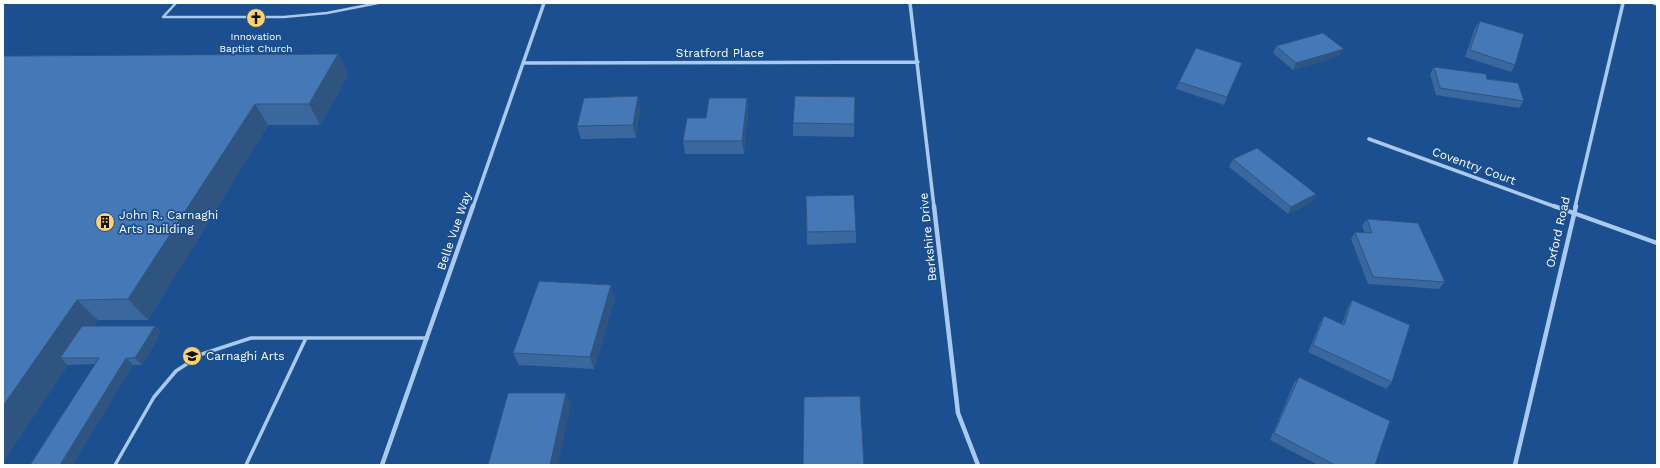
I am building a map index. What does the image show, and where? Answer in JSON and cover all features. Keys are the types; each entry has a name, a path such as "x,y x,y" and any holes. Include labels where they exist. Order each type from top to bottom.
{"street":[{"name":"Belle Vue Way","path":"382,465 428,338 544,3"},
{"name":"Berkshire Drive","path":"910,3 958,413 978,465"},
{"name":"Oxford Road","path":"1515,465 1623,3"},
{"name":"Stratford Place","path":"522,63 918,62"},
{"name":"Coventry Court","path":"1369,139 1657,243"}],"lane":[{"path":"176,3 163,17 284,17 327,13 378,3"},
{"path":"115,465 154,397 176,370 202,354 251,338 428,338"},
{"path":"246,465 306,338"}],"building":[{"path":"1480,21 1524,34 1515,65 1470,50"},
{"path":"1323,33 1344,49 1296,63 1276,46"},
{"path":"1196,48 1242,63 1227,97 1179,82"},
{"name":"John R. Carnaghi Arts Building","path":"338,54 309,104 255,104 128,299 77,300 3,406 3,56"},
{"path":"1434,67 1486,74 1487,79 1518,83 1524,101 1440,88"},
{"path":"638,96 633,125 577,126 584,98"},
{"path":"795,96 855,97 854,124 793,123"},
{"path":"709,98 747,98 742,141 683,141 687,118 706,118"},
{"path":"1257,148 1316,194 1291,207 1233,159"},
{"path":"854,195 856,231 807,232 806,196"},
{"path":"1367,219 1418,223 1445,282 1373,277 1355,232 1372,233"},
{"path":"539,281 611,285 590,357 513,353"},
{"path":"1352,300 1410,325 1392,382 1313,345 1324,316 1344,325"},
{"path":"82,326 155,326 135,358 126,358 60,465 30,465 99,358 60,358"},
{"path":"1299,377 1390,421 1375,465 1335,465 1274,433"},
{"path":"508,393 566,393 550,465 488,465"},
{"path":"860,396 864,465 803,465 804,397"}],"place":[{"name":"Innovation Baptist Church","path":"256,18"},
{"name":"John R. Carnaghi Arts Building","path":"105,222"},
{"name":"Carnaghi Arts","path":"192,356"}]}
